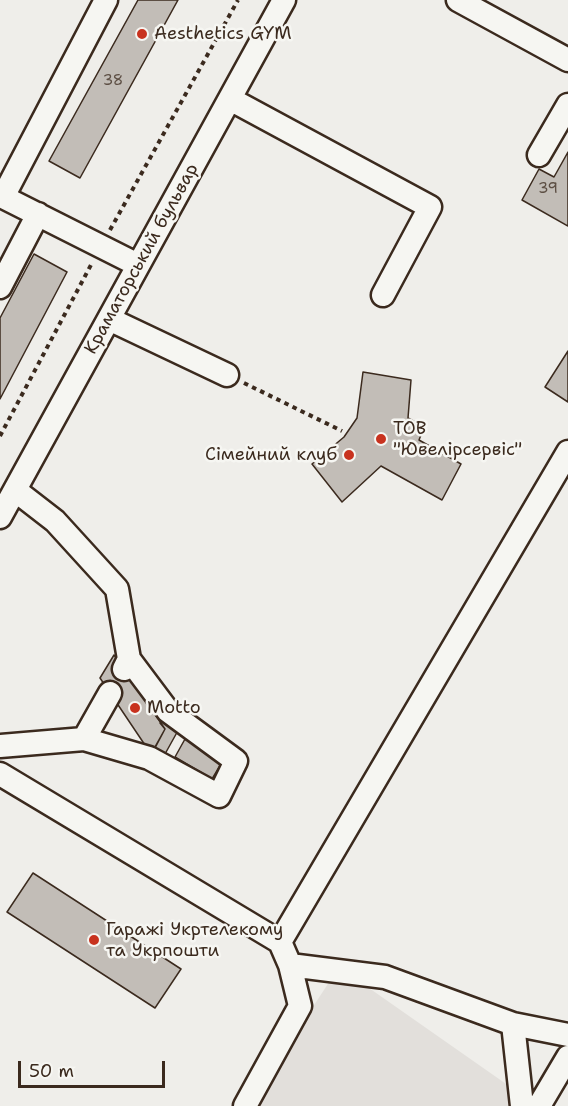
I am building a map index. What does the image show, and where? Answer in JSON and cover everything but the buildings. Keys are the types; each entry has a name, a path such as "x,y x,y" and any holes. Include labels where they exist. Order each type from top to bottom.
{"street":[{"path":"106,0 1,196 138,266"},
{"path":"458,0 568,60"},
{"name":"Краматорський бульвар","path":"0,517 230,99 279,2"},
{"path":"230,99 430,207 383,295"},
{"path":"539,155 568,105"},
{"path":"0,287 38,214"},
{"path":"109,319 227,375"},
{"path":"280,942 568,452"},
{"path":"0,746 84,739 149,758 219,796 236,760 168,711 126,664 117,589 54,520 15,490"},
{"path":"84,739 110,693"},
{"path":"0,774 280,942 290,965 300,1006 245,1106"},
{"path":"290,965 385,977 513,1024 568,1035"},
{"path":"513,1024 522,1106"},
{"path":"539,1106 568,1057"}],"path":[{"path":"0,436 100,247 238,0"},
{"path":"227,375 342,431"}],"shaded area":[{"path":"339,967 529,1100 525,1106 248,1106"}],"place":[{"name":"Aesthetics GYM","path":"142,34"},
{"name":"ТОВ \"Ювелірсервіс\"","path":"381,439"},
{"name":"Сімейний клуб","path":"349,455"},
{"name":"Motto","path":"135,708"},
{"name":"Гаражі Укртелекому та Укрпошти","path":"94,940"}]}
